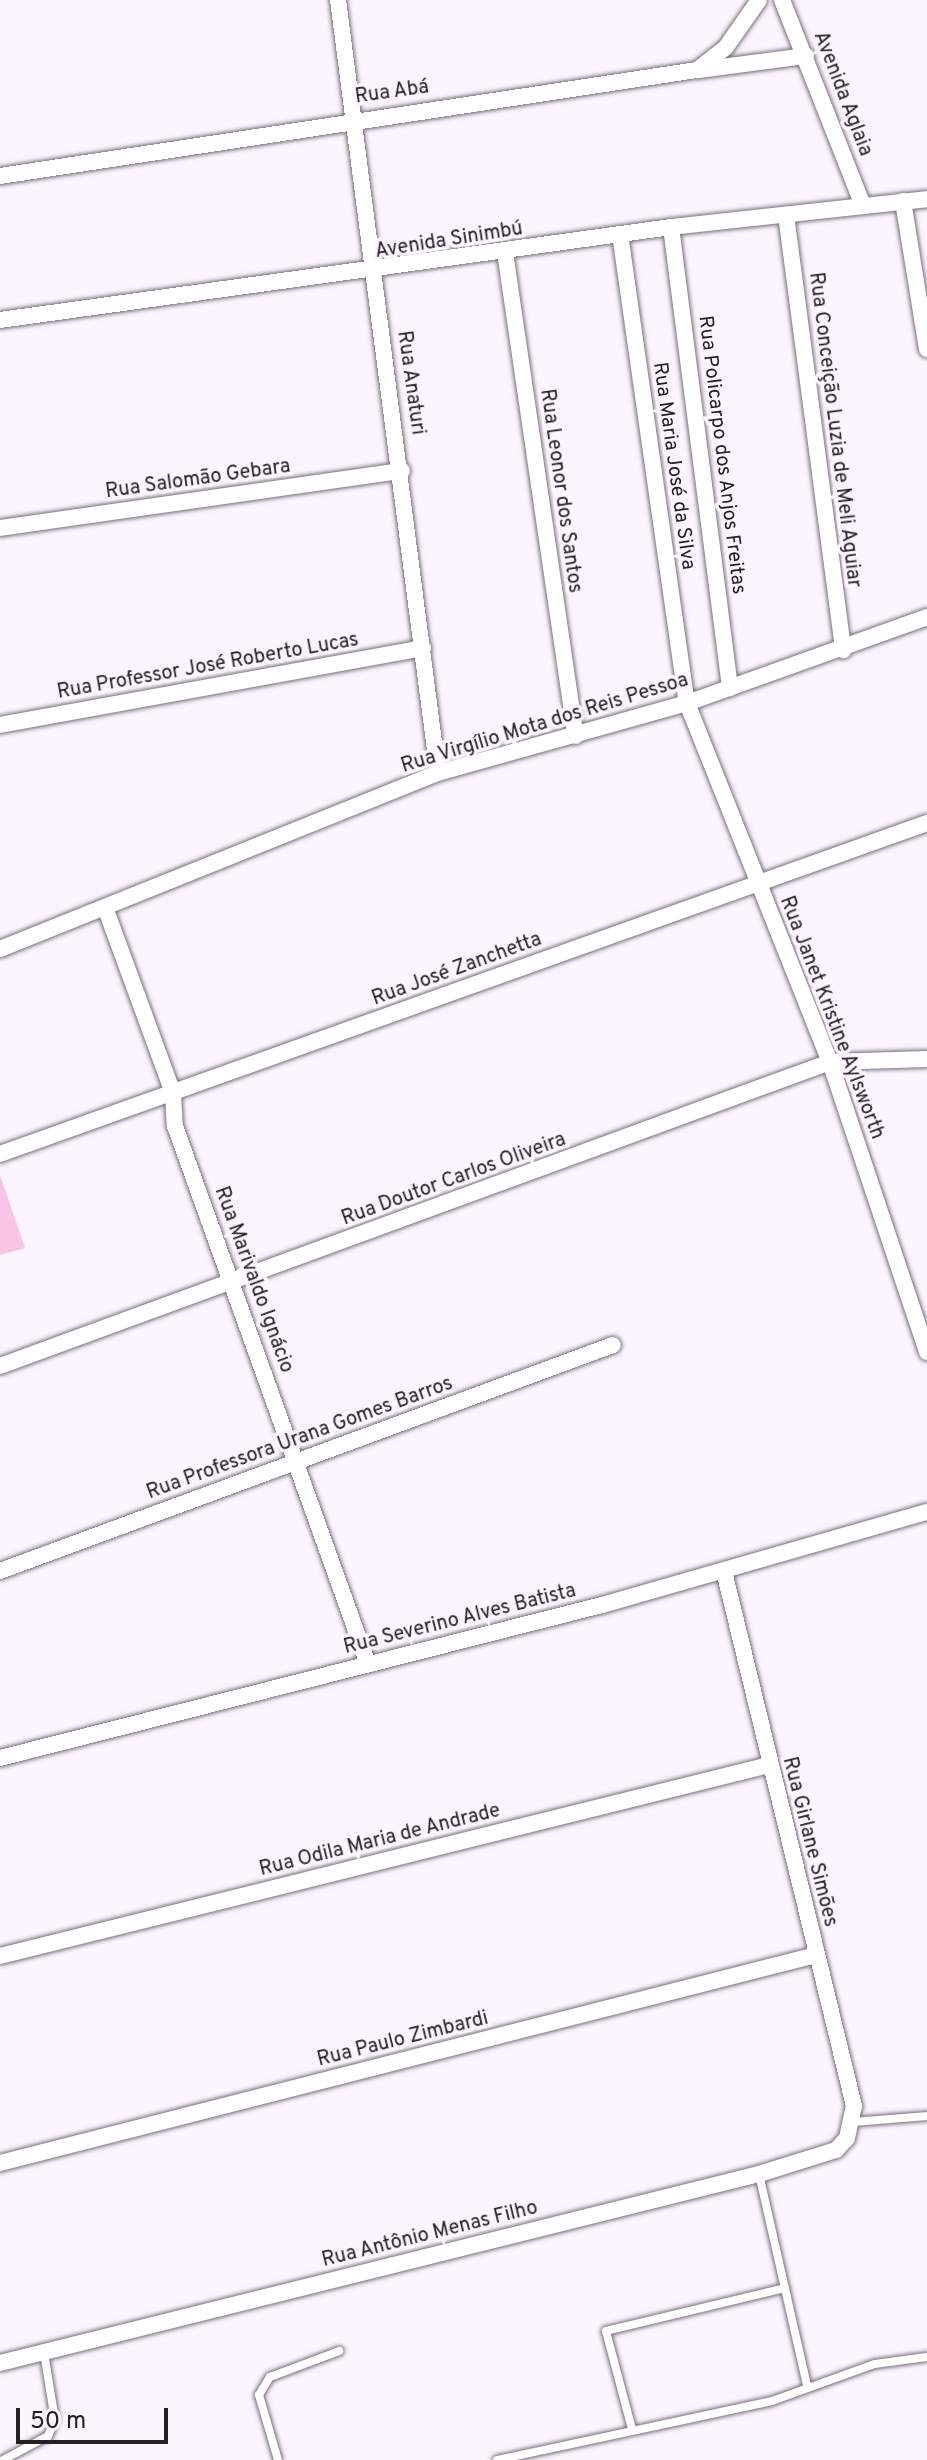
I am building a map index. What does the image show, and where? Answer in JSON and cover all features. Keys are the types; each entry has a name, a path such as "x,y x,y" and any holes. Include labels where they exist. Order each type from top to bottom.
{"street":[{"name":"Rua Anaturi","path":"338,0 402,471 438,773"},
{"path":"697,70 726,47 759,0"},
{"name":"Avenida Aglaia","path":"782,0 862,203"},
{"name":"Rua Abá","path":"0,176 356,118 806,56"},
{"name":"Avenida Sinimbú","path":"0,320 373,273 671,227 786,215 862,203 927,199"},
{"path":"903,201 927,349"},
{"name":"Rua Conceição Luzia de Meli Aguiar","path":"786,215 843,650"},
{"name":"Rua Policarpo dos Anjos Freitas","path":"671,227 730,688"},
{"name":"Rua Maria José da Silva","path":"620,234 687,703"},
{"name":"Rua Leonor dos Santos","path":"505,252 576,736"},
{"name":"Rua Salomão Gebara","path":"0,528 402,471"},
{"name":"Rua Virgílio Mota dos Reis Pessoa","path":"0,949 106,910 438,773 687,703 843,650 927,617"},
{"name":"Rua Professor José Roberto Lucas","path":"0,725 423,648"},
{"name":"Rua Janet Kristine Aylsworth","path":"687,703 830,1062 927,1352"},
{"name":"Rua José Zanchetta","path":"0,1154 927,823"},
{"name":"Rua Marivaldo Ignácio","path":"106,910 173,1093 175,1126 299,1461 368,1664"},
{"name":"Rua Doutor Carlos Oliveira","path":"0,1366 232,1284 830,1062 927,1059"},
{"name":"Rua Professora Urana Gomes Barros","path":"0,1571 613,1345"},
{"name":"Rua Severino Alves Batista","path":"0,1758 724,1571 927,1512"},
{"name":"Rua Girlane Simões","path":"724,1571 854,2122"},
{"name":"Rua Odila Maria de Andrade","path":"0,1956 769,1765"},
{"name":"Rua Paulo Zimbardi","path":"0,2163 816,1955"},
{"name":"Rua Antônio Menas Filho","path":"0,2363 759,2174 836,2150 854,2122"}],"lane":[{"path":"854,2122 927,2116"},
{"path":"759,2174 807,2385"},
{"path":"632,2429 606,2331 785,2288"},
{"path":"278,2460 259,2395 270,2377 339,2351"},
{"path":"3,2460 48,2436 55,2420 44,2352"},
{"path":"497,2460 772,2401 807,2385 927,2357"}],"building":[{"path":"0,1175 25,1248 0,1255"}]}
